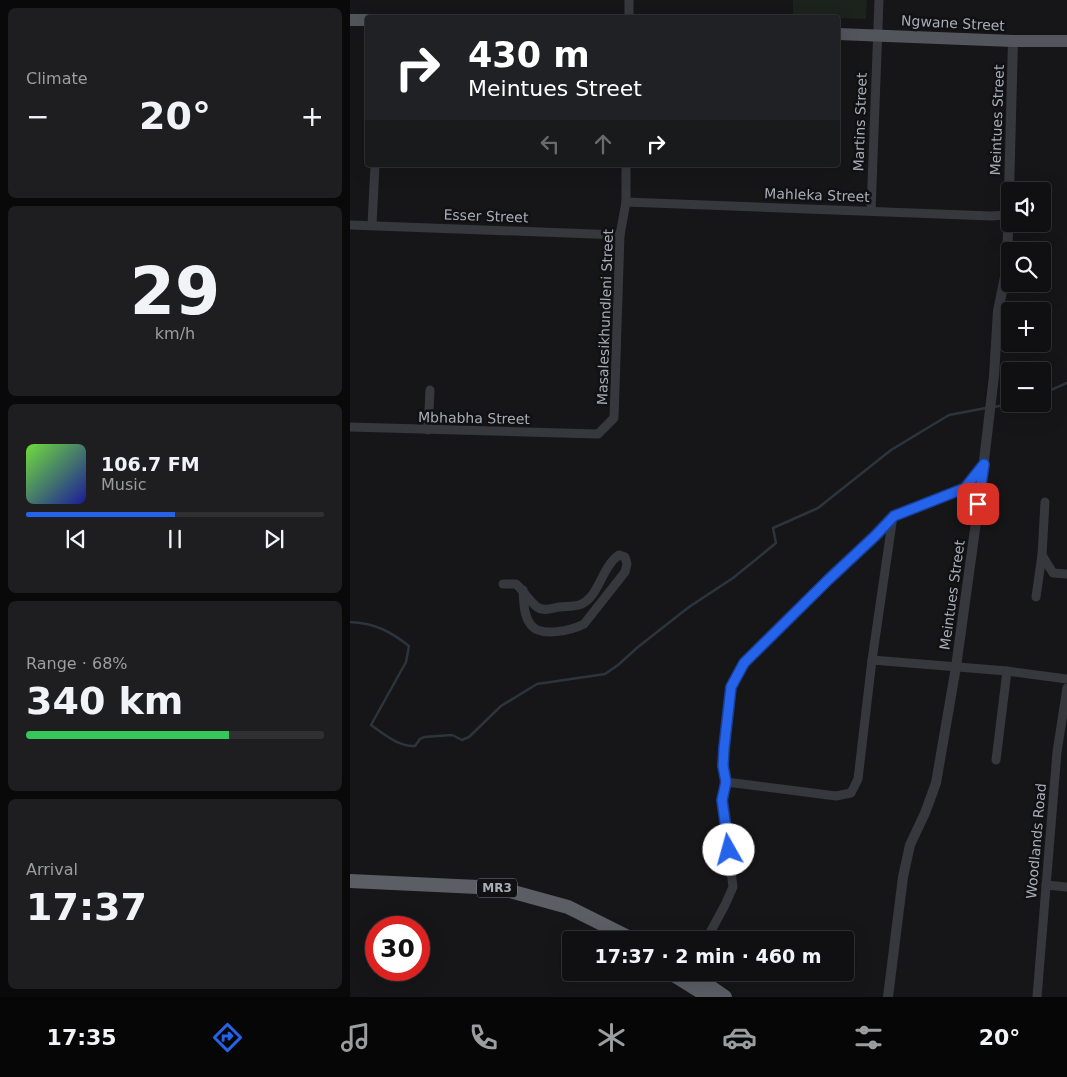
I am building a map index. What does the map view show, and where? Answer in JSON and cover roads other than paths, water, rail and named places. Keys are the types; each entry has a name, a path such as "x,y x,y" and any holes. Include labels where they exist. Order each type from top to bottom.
{"highway":[{"name":"MR3","path":"350,881 499,888 568,907 616,931"},
{"name":"MR3","path":"350,887 503,895 565,914 597,931"},
{"path":"694,981 709,997"},
{"path":"698,981 725,997"}],"main road":[{"path":"350,20 365,20"},
{"name":"Ngwane Street","path":"840,34 878,34 1013,41 1067,41"}],"street":[{"path":"629,0 629,15"},
{"name":"Martins Street","path":"871,210 879,0"},
{"name":"Meintues Street","path":"1009,182 1013,41"},
{"path":"372,225 375,167"},
{"name":"Masalesikhundleni Street","path":"598,434 614,418 620,234 626,202 626,167"},
{"name":"Mahleka Street","path":"626,202 1001,215"},
{"name":"Esser Street","path":"350,225 620,234"},
{"name":"Meintues Street","path":"888,997 910,845 926,813 936,783 956,667 984,464 994,376 998,311 1007,267 1008,232"},
{"path":"428,430 430,390"},
{"name":"Mbhabha Street","path":"350,427 598,434"},
{"path":"711,931 733,887 722,800 726,782 723,766 731,687 744,663 894,516 965,488 984,464"},
{"path":"1036,597 1042,555 1044,502"},
{"path":"726,782 836,796 851,793 858,779 872,660 894,516"},
{"path":"1042,555 1053,573 1067,574"},
{"path":"503,584 516,584 523,590 536,607 545,610 580,605 589,599 612,560 619,556 625,558 627,564 625,572 584,624 576,628 552,632 541,631 531,626 524,610 523,590"},
{"path":"872,660 1007,671 1067,679"},
{"path":"996,760 1007,671"},
{"name":"Woodlands Road","path":"1037,997 1057,752 1067,688"},
{"path":"1046,885 1067,887"}],"waterway":[{"path":"1051,390 1067,383"},
{"path":"994,407 1001,406"},
{"path":"350,622 367,624 381,629 409,646 406,662 371,725 392,739 409,746 415,746 424,737 452,735 462,740 469,737 501,706 537,684 605,674 689,607 733,578 776,543 773,528 818,508 891,450 949,415 986,408"}]}
